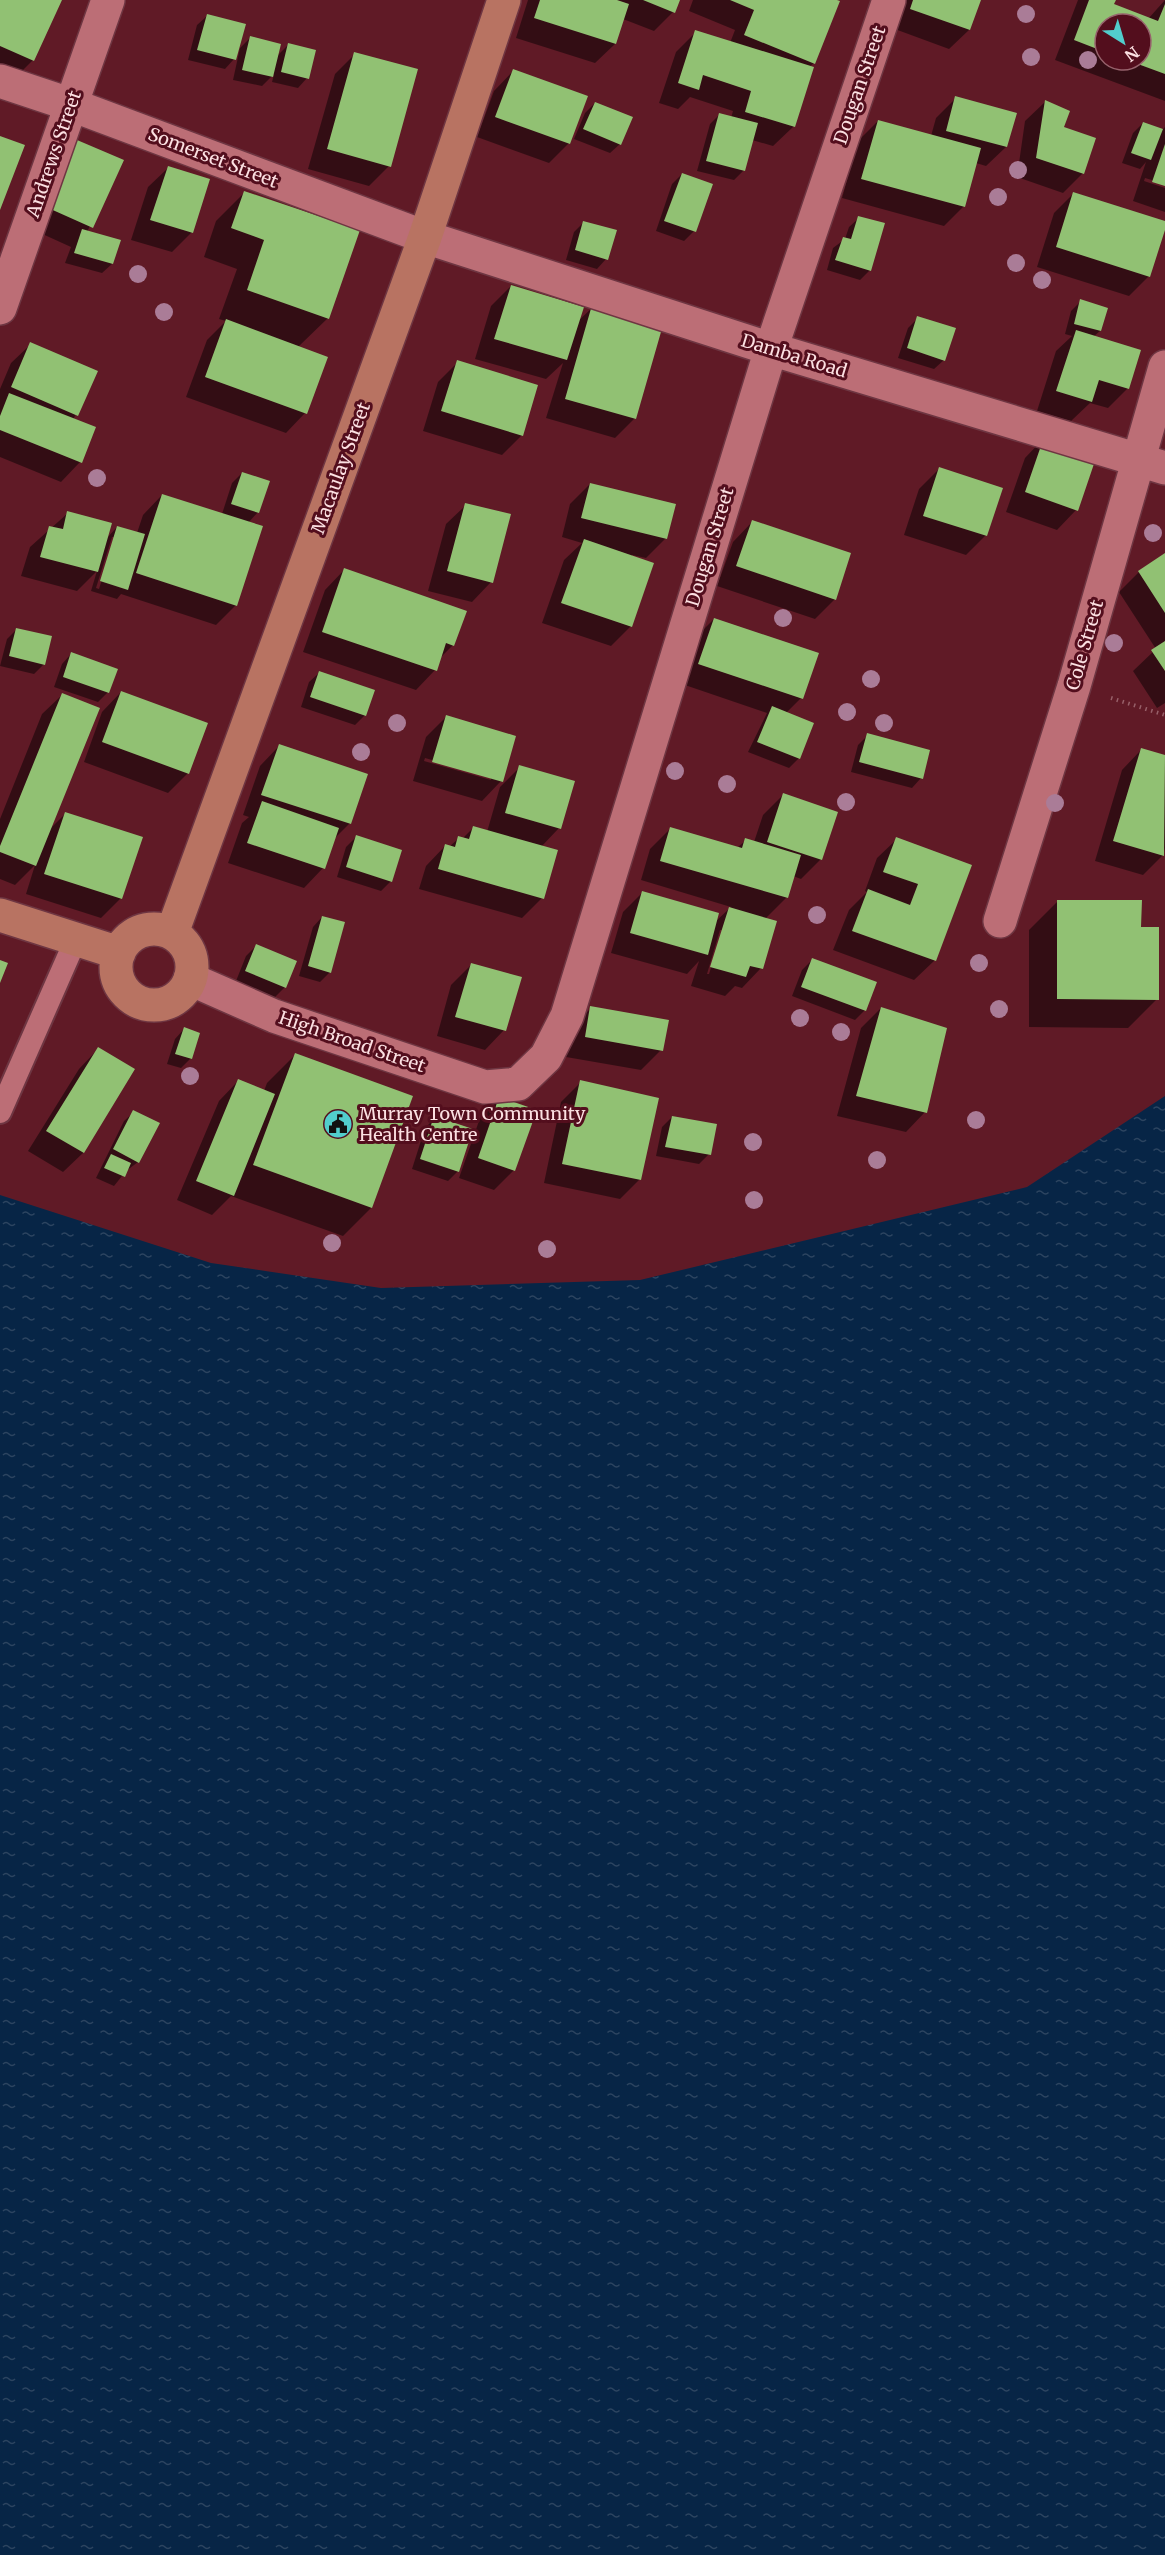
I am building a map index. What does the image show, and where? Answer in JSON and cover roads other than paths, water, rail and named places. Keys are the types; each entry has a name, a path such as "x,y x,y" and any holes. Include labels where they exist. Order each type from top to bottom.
{"street":[{"name":"Andrews Street","path":"0,308 108,0"},
{"name":"Macaulay Street","path":"172,933 425,237 504,0"},
{"name":"Dougan Street","path":"518,1084 546,1057 567,1016 771,349 889,0"},
{"name":"Somerset Street","path":"0,81 72,105 425,237"},
{"name":"Damba Road","path":"425,237 771,349 1152,465"},
{"name":"Cole Street","path":"1000,921 1074,686 1152,465 1165,367"},
{"path":"0,915 119,953"},
{"path":"157,930 172,933 189,953 192,966 189,979 182,992 170,1002 155,1005 140,1003 127,995 119,982 115,968 119,953 127,940 141,932 157,930"},
{"name":"High Broad Street","path":"189,979 274,1016 485,1088 518,1084"}],"lane":[{"path":"0,1112 76,939"}],"water":[{"path":"1165,1096 1165,2555 0,2555 0,1195 211,1263 381,1288 640,1280 1027,1187"}],"place":[{"name":"Murray Town Community Health Centre","path":"338,1124"}]}
